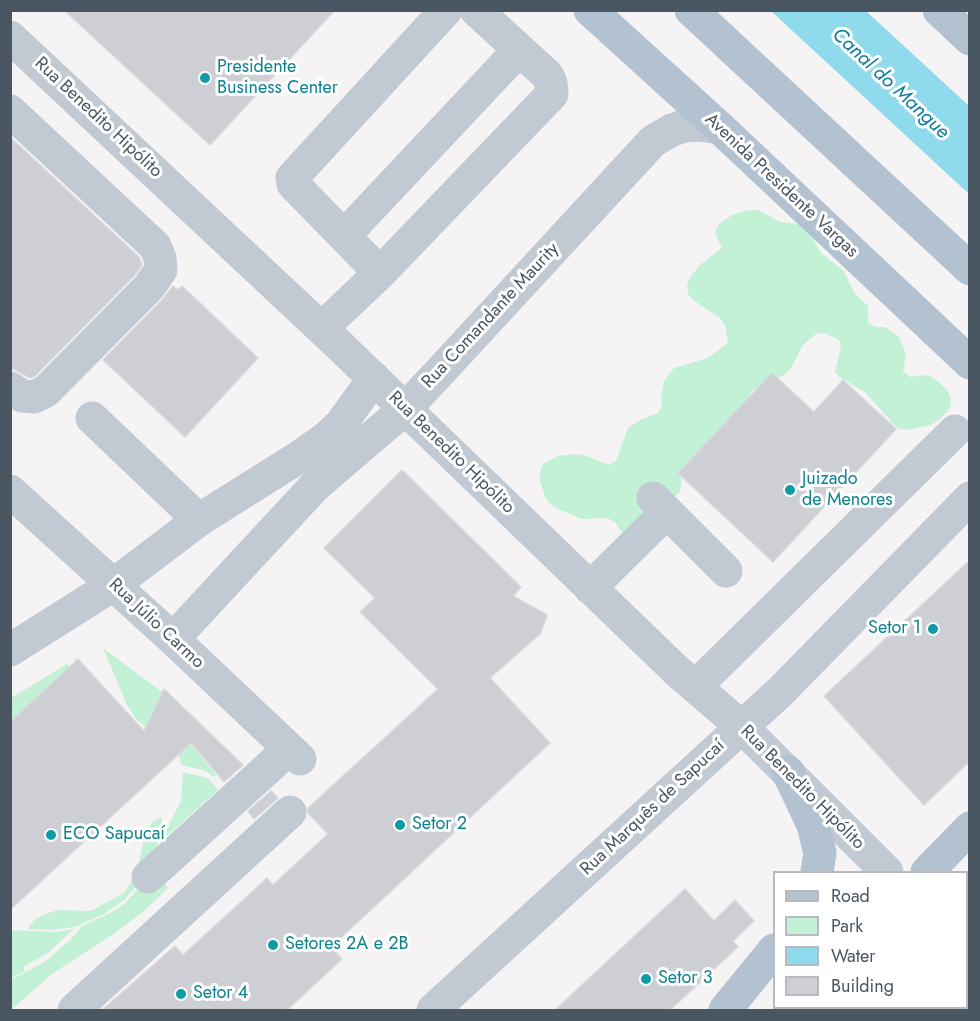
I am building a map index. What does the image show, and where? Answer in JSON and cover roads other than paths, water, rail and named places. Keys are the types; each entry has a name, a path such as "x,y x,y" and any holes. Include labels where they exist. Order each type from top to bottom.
{"main road":[{"name":"Avenida Presidente Vargas","path":"590,10 720,128 969,363"},
{"path":"691,10 969,269"},
{"path":"939,10 969,39"},
{"path":"788,772 813,825 820,853 817,871"},
{"path":"929,871 969,828"},
{"path":"725,1011 773,951"}],"street":[{"path":"380,273 293,184 292,178 446,10"},
{"path":"322,328 380,273 552,94 551,83 547,75 518,51 476,10"},
{"name":"Rua Benedito Hipólito","path":"10,37 322,328 590,588 788,772 885,871"},
{"path":"344,236 518,51"},
{"path":"10,111 154,246 160,258 161,270 149,287 46,391 34,397 22,396 10,388"},
{"name":"Rua Comandante Maurity","path":"173,639 315,486 405,408 653,141 684,126 720,128"},
{"path":"10,650 113,585 199,520 326,438 341,424 374,378"},
{"path":"93,418 199,520"},
{"path":"695,687 955,431"},
{"name":"Rua Júlio Carmo","path":"10,491 295,754 148,877"},
{"name":"Rua Marquês de Sapucaí","path":"433,1011 780,692 969,498"},
{"path":"590,588 659,504 726,571"},
{"path":"74,1011 290,812"}],"water":[{"name":"Canal do Mangue","path":"771,11 866,11 969,106 969,194"}],"place":[{"name":"Presidente Business Center","path":"205,78"},
{"name":"Juizado de Menores","path":"790,490"},
{"name":"Setor 1","path":"933,629"},
{"name":"Setor 2","path":"400,825"},
{"name":"ECO Sapucaí","path":"51,835"},
{"name":"Setores 2A e 2B","path":"273,945"},
{"name":"Setor 3","path":"646,979"},
{"name":"Setor 4","path":"181,994"}]}
